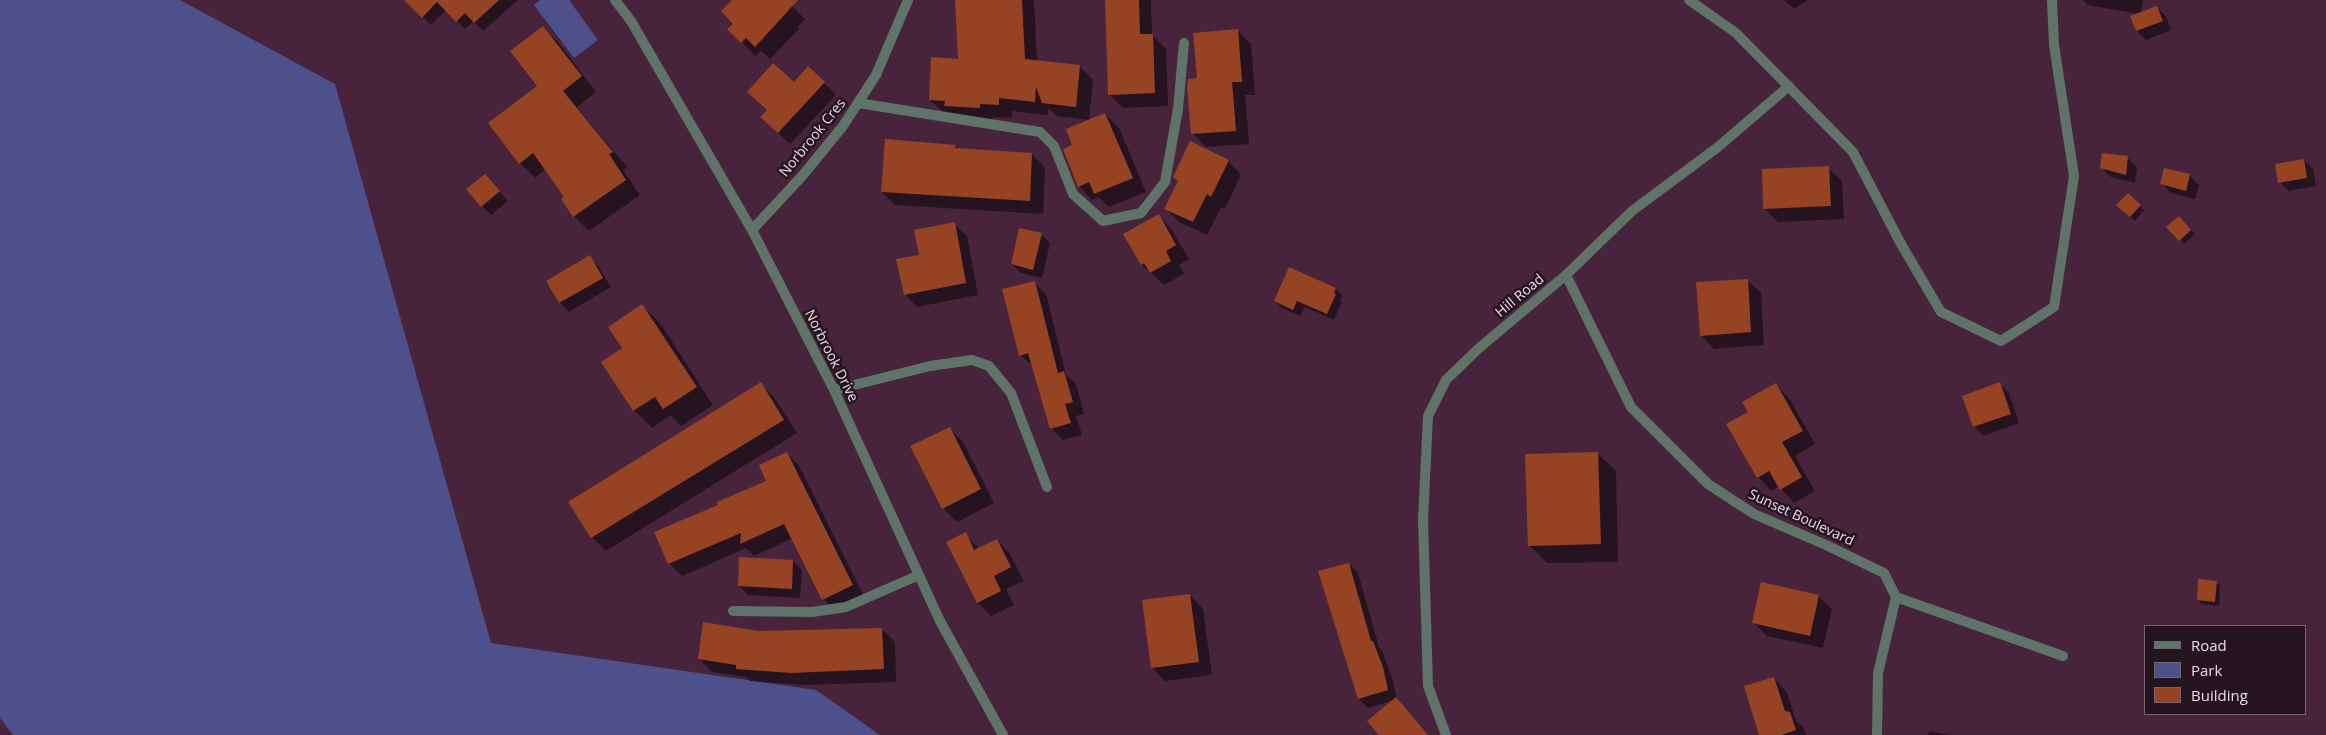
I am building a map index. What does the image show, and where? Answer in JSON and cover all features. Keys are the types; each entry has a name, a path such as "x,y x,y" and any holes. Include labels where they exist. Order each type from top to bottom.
{"street":[{"name":"Norbrook Drive","path":"615,0 632,21 752,230 834,390 940,621 1003,735"},
{"name":"Norbrook Cres","path":"752,230 803,175 843,126 876,75 908,0"},
{"path":"1689,0 1736,33 1853,152 1901,244 1941,312 2001,341 2054,307 2074,176 2054,45 2052,0"},
{"path":"858,103 1040,132 1054,146 1073,194 1104,221 1141,213 1165,182 1178,109 1184,43"},
{"name":"Hill Road","path":"1446,735 1428,686 1423,520 1428,416 1446,380 1478,349 1566,275 1632,211 1718,147 1789,86"},
{"name":"Sunset Boulevard","path":"1566,275 1631,407 1677,455 1708,484 1754,514 1826,545 1884,573 1896,597"},
{"path":"834,390 930,366 972,360 989,366 1011,393 1046,487"},
{"path":"733,611 812,612 846,607 919,575"},
{"path":"1877,735 1878,673 1896,597 2063,656"}],"green space":[{"path":"0,0 180,0 335,84 491,643 816,690 880,735 13,735 0,718"},
{"path":"540,0 569,0 598,40 574,58 534,5"}],"building":[{"path":"404,0 499,0 474,23 465,13 456,22 437,2 422,18"},
{"path":"732,0 798,0 755,47 746,38 741,43 727,29 733,24 721,11"},
{"path":"955,0 1022,0 1025,59 1080,65 1076,107 1042,103 1036,87 1035,102 999,98 999,105 980,104 980,108 944,106 945,101 929,100 931,57 958,59"},
{"path":"1105,0 1139,0 1140,34 1153,34 1155,93 1108,95"},
{"path":"2157,6 2163,21 2136,31 2130,16"},
{"path":"543,26 582,76 563,91 613,152 609,154 626,180 573,217 561,199 564,197 533,153 519,164 488,123 537,86 510,51"},
{"path":"1238,29 1242,82 1232,82 1236,131 1191,134 1187,86 1188,79 1197,78 1193,33"},
{"path":"773,63 794,82 808,66 825,82 778,133 760,117 767,110 747,92"},
{"path":"1105,113 1133,178 1094,194 1089,182 1078,187 1063,149 1072,145 1066,129"},
{"path":"885,139 956,145 955,148 1032,153 1030,201 881,192"},
{"path":"1190,141 1229,160 1211,197 1207,194 1193,222 1164,209 1178,181 1173,177"},
{"path":"2102,153 2128,156 2126,175 2100,168"},
{"path":"2304,159 2307,178 2278,183 2275,164"},
{"path":"1829,166 1831,206 1763,209 1762,169"},
{"path":"2164,168 2190,174 2186,191 2160,184"},
{"path":"485,174 500,191 481,207 466,189"},
{"path":"2128,193 2141,205 2130,217 2116,205"},
{"path":"1159,214 1176,245 1166,251 1171,261 1150,273 1144,263 1141,265 1123,234"},
{"path":"2179,216 2191,230 2179,241 2166,227"},
{"path":"955,222 966,283 904,295 896,259 919,255 914,230"},
{"path":"1019,228 1042,233 1033,270 1011,264"},
{"path":"590,255 603,278 559,303 546,281"},
{"path":"1289,267 1336,288 1334,293 1336,294 1327,314 1297,301 1293,310 1274,301"},
{"path":"1748,279 1751,332 1700,336 1696,282"},
{"path":"1035,281 1058,373 1064,371 1073,402 1065,404 1071,423 1050,429 1028,353 1019,356 1002,289"},
{"path":"642,304 697,387 663,409 655,397 633,411 601,362 622,348 608,327"},
{"path":"761,382 784,420 591,538 568,502"},
{"path":"2000,382 2011,414 1973,427 1962,396"},
{"path":"1776,383 1803,431 1782,442 1802,477 1780,490 1769,471 1757,478 1726,424 1748,412 1742,402"},
{"path":"950,427 981,489 942,509 910,446"},
{"path":"787,452 853,585 822,600 784,524 740,544 741,533 668,564 654,532 718,505 717,502 766,481 759,465"},
{"path":"1598,452 1601,544 1528,546 1525,454"},
{"path":"966,532 974,550 997,539 1011,567 994,576 1001,591 977,603 946,542"},
{"path":"739,557 793,560 792,589 738,586"},
{"path":"1349,563 1371,641 1373,641 1383,667 1388,690 1358,699 1318,571"},
{"path":"2198,579 2217,581 2215,602 2197,600"},
{"path":"1761,582 1819,595 1810,636 1752,623"},
{"path":"1190,594 1199,662 1151,668 1142,600"},
{"path":"703,622 759,631 882,628 884,669 791,673 736,669 736,665 698,659"},
{"path":"1774,677 1785,711 1790,712 1796,730 1781,735 1759,735 1744,686"},
{"path":"1396,697 1428,735 1379,735 1367,721"}]}
